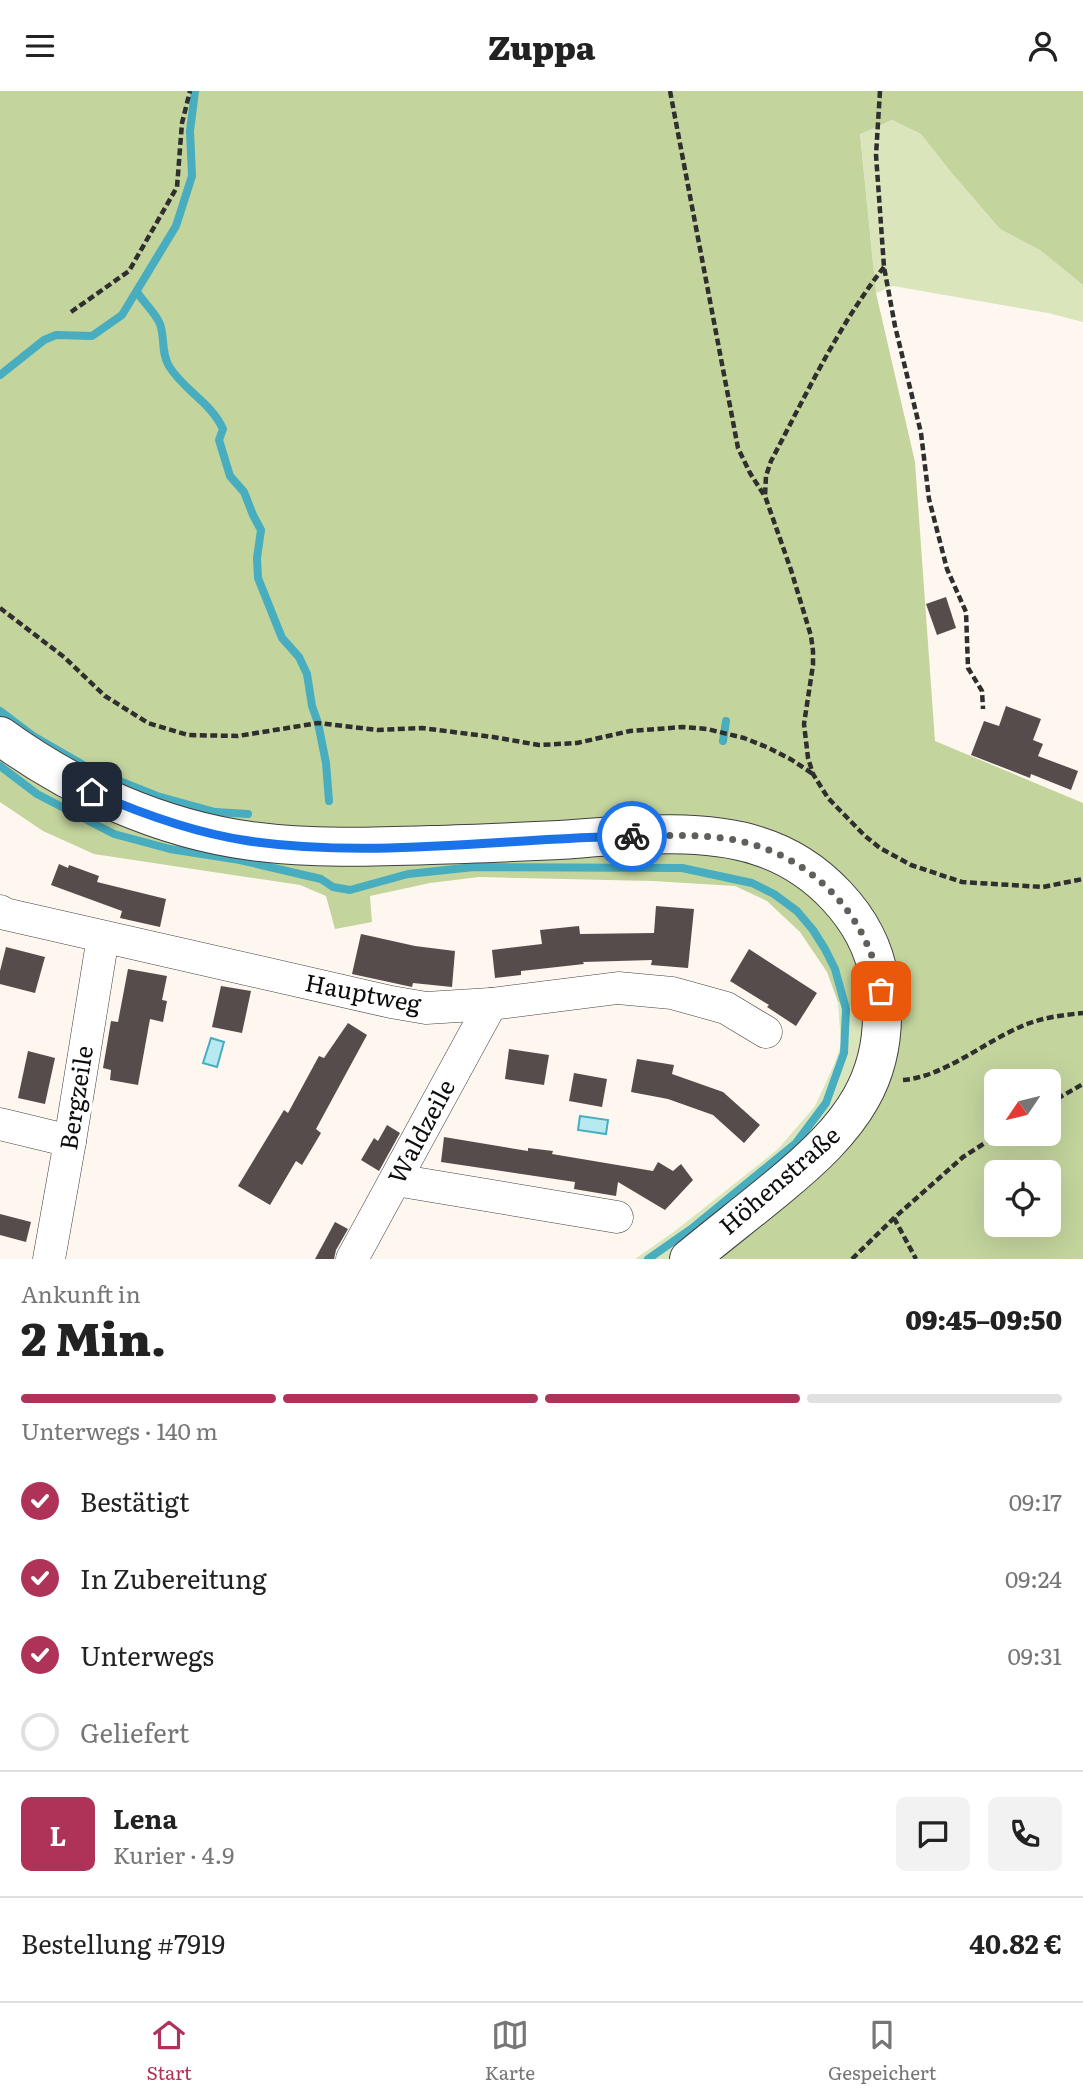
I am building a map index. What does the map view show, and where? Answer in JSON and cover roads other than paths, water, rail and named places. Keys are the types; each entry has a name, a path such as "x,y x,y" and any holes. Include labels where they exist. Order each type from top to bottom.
{"street":[{"name":"Höhenstraße","path":"0,736 70,782 114,801 163,820 249,841 347,848 692,835 757,845 799,864 833,891 855,921 872,953 878,970 882,1014 878,1056 871,1080 856,1108 832,1139 788,1179 689,1259"},
{"name":"Hauptweg","path":"0,911 103,937 426,1008 491,1004 618,988 672,992 726,1008 766,1032"},
{"name":"Bergzeile","path":"49,1259 103,937"},
{"name":"Waldzeile","path":"352,1259 491,1004"},
{"path":"0,1123 70,1141"},
{"path":"396,1180 617,1217"}],"water":[{"path":"211,1038 224,1042 217,1067 203,1063"},
{"path":"580,1116 608,1120 606,1134 578,1130"}],"waterway":[{"path":"0,375 44,340 56,335 92,336 122,315 176,226 192,176 190,131 195,91"},
{"path":"137,292 160,324 169,366 218,419 223,429 219,440 230,476 244,492 261,530 257,558 258,578 282,638 299,657 307,674 326,763 329,801"},
{"path":"0,711 33,736 92,770 157,796 215,812 248,814"},
{"path":"723,741 726,721"},
{"path":"0,766 37,794 114,834 170,849 240,860 321,879 333,887 350,890 408,874 474,867 682,868 752,883 774,894 797,911 825,949 835,969 846,1009 844,1053 826,1103 796,1143 691,1229 648,1259"}]}
